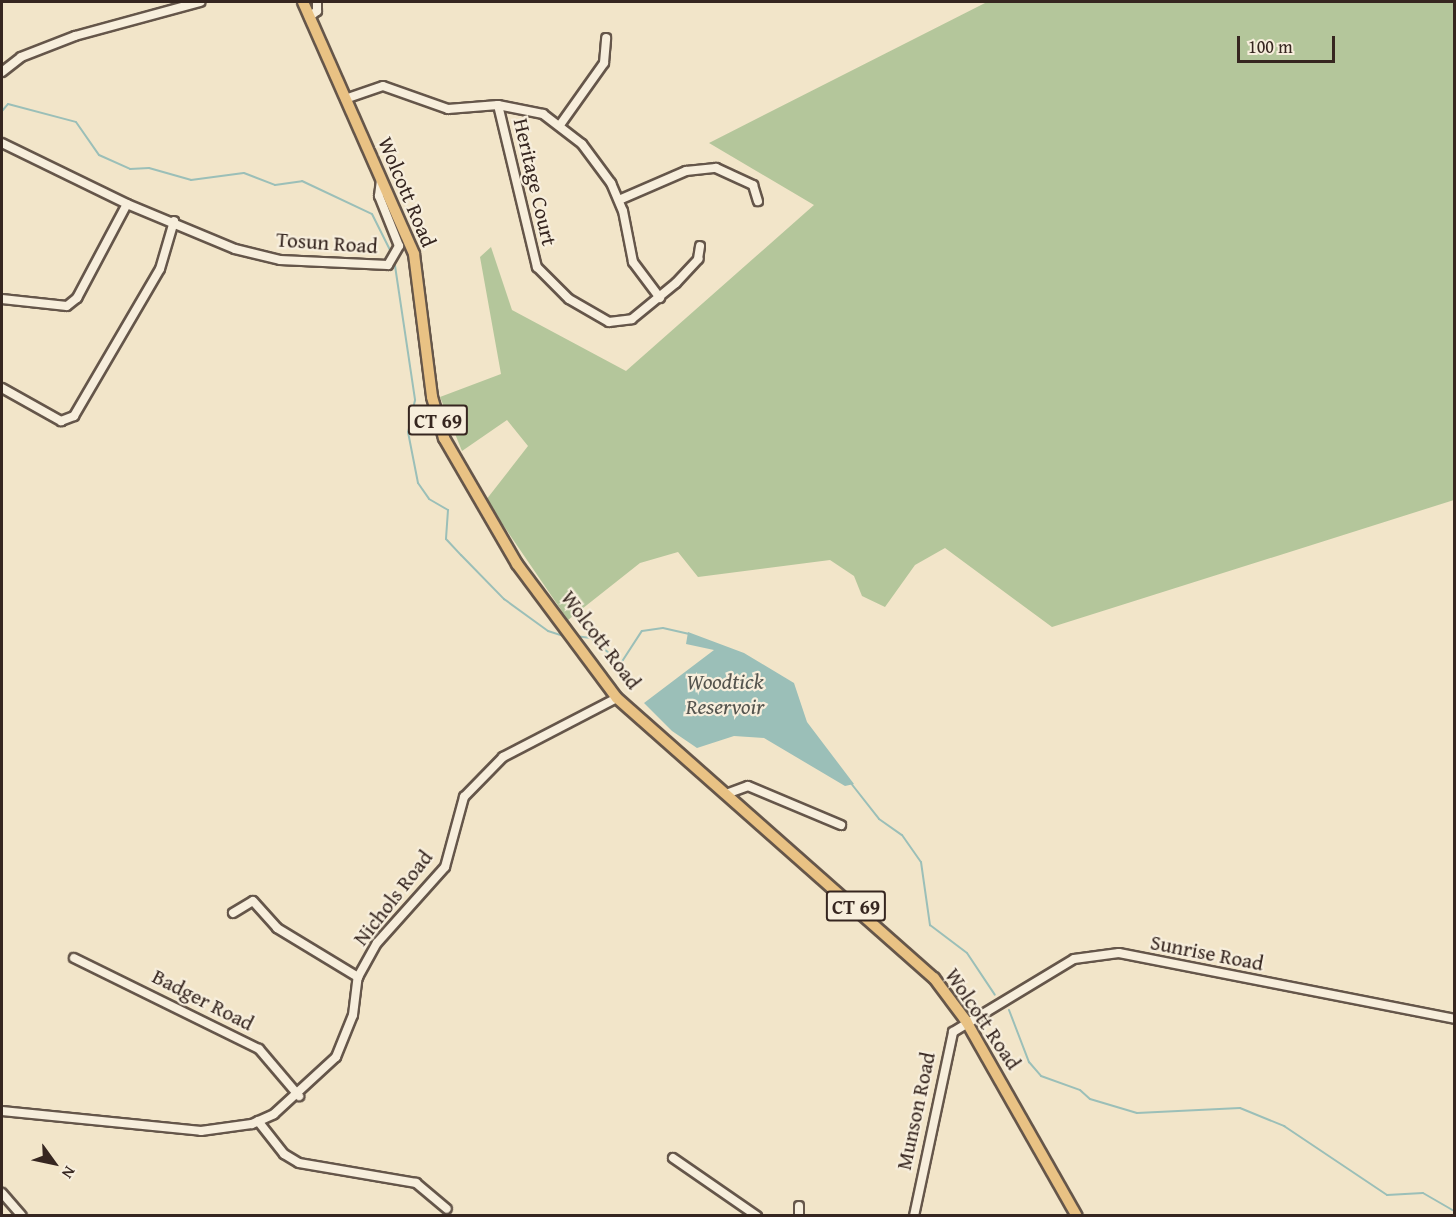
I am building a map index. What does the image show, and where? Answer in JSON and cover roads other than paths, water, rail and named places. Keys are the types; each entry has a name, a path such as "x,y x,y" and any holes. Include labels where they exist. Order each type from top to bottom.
{"main road":[{"name":"Wolcott Road","path":"303,2 382,177 418,272 432,397 444,438 518,564 617,698 894,940 934,978 966,1021 1077,1215"}],"street":[{"path":"2,72 21,57 75,36 200,2"},
{"path":"309,17 317,11 317,2"},
{"path":"560,125 604,63 606,38"},
{"path":"345,99 383,86 448,109 498,105 522,107 560,125 582,144 619,200 633,262 660,298"},
{"name":"Heritage Court","path":"498,105 537,267 569,299 609,322 632,319 660,298 698,259 700,246"},
{"name":"Tosun Road","path":"2,143 127,204 174,221 235,249 279,260 385,266 398,254 397,237 379,196 382,177"},
{"path":"619,200 686,171 716,168 753,185 758,201"},
{"path":"2,299 67,306 77,298 127,204"},
{"path":"2,388 61,421 74,416 160,269 174,221"},
{"name":"Nichols Road","path":"2,1111 201,1131 258,1121 299,1096 336,1057 352,1015 358,977 377,943 445,867 464,797 503,758 617,698"},
{"path":"726,794 748,786 841,825"},
{"path":"233,913 253,901 277,928 358,977"},
{"name":"Sunrise Road","path":"966,1021 1074,959 1119,953 1455,1020"},
{"name":"Badger Road","path":"74,958 259,1049 299,1096"},
{"name":"Munson Road","path":"914,1215 943,1070 953,1032 966,1021"},
{"path":"258,1121 276,1147 299,1163 417,1183 447,1209"},
{"path":"672,1158 757,1215"},
{"path":"2,1193 22,1215"}],"water":[{"name":"Woodtick Reservoir","path":"688,632 744,653 794,683 807,722 854,784 845,786 764,738 734,736 697,748 672,731 644,703 714,650 686,644"}],"waterway":[{"path":"2,111 8,104 76,122 99,155 130,169 149,168 191,180 244,173 275,185 302,181 372,214 392,254"},
{"path":"394,259 415,400 408,432 418,483 429,499 448,510 446,539 461,555 504,599 548,631 566,637"},
{"path":"575,636 591,638 621,663 642,631 663,628 689,634"},
{"path":"850,782 879,819 902,835 921,862 930,925 967,953 995,995"},
{"path":"1009,1010 1029,1062 1041,1076 1080,1090 1090,1099 1137,1113 1240,1108 1284,1126 1387,1195 1423,1193 1454,1211"}]}
